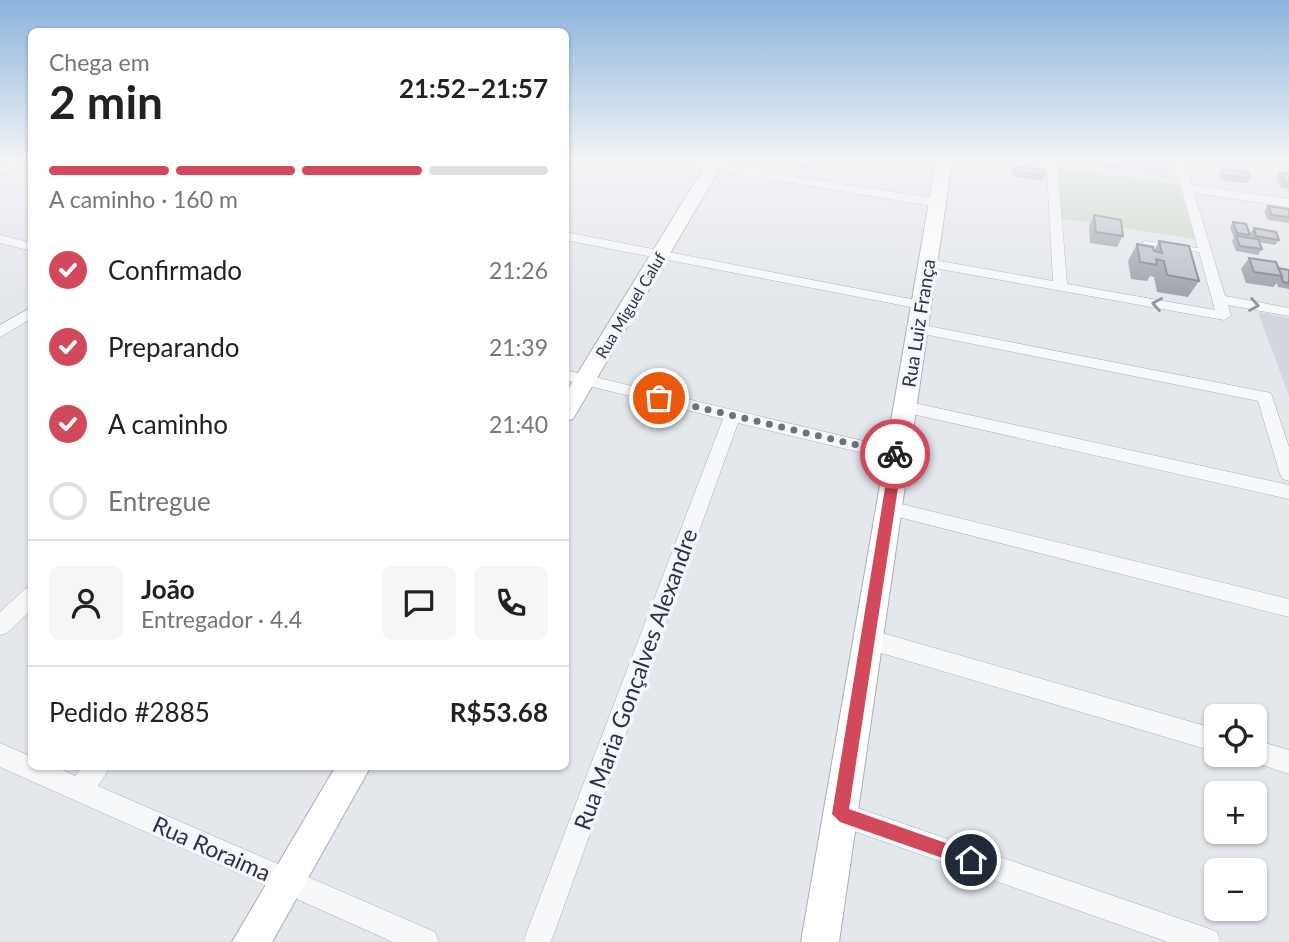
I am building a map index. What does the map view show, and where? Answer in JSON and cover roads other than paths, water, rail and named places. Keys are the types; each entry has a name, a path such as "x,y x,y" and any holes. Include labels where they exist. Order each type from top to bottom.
{"main road":[{"name":"Rua Miguel Caluf","path":"569,407 689,205"},
{"name":"Rua Luiz França","path":"820,942 937,205"},
{"path":"251,942 353,770"}],"street":[{"path":"1055,205 1060,287"},
{"path":"928,263 1224,316 1191,205"},
{"path":"569,237 660,254 1265,397 1289,474"},
{"path":"0,239 28,246"},
{"path":"1219,299 1289,312"},
{"path":"0,332 28,314"},
{"path":"569,376 897,455"},
{"path":"905,407 1289,492"},
{"name":"Rua Maria Gonçalves Alexandre","path":"537,942 733,415"},
{"path":"889,508 1289,608"},
{"path":"0,626 28,599"},
{"path":"868,639 1204,737"},
{"name":"Rua Roraima","path":"0,755 28,767"},
{"path":"1267,756 1289,762"},
{"name":"Rua Roraima","path":"34,770 425,942"},
{"path":"79,790 96,770"},
{"path":"840,814 1207,942"}],"lane":[{"path":"1145,243 1205,251"}]}
